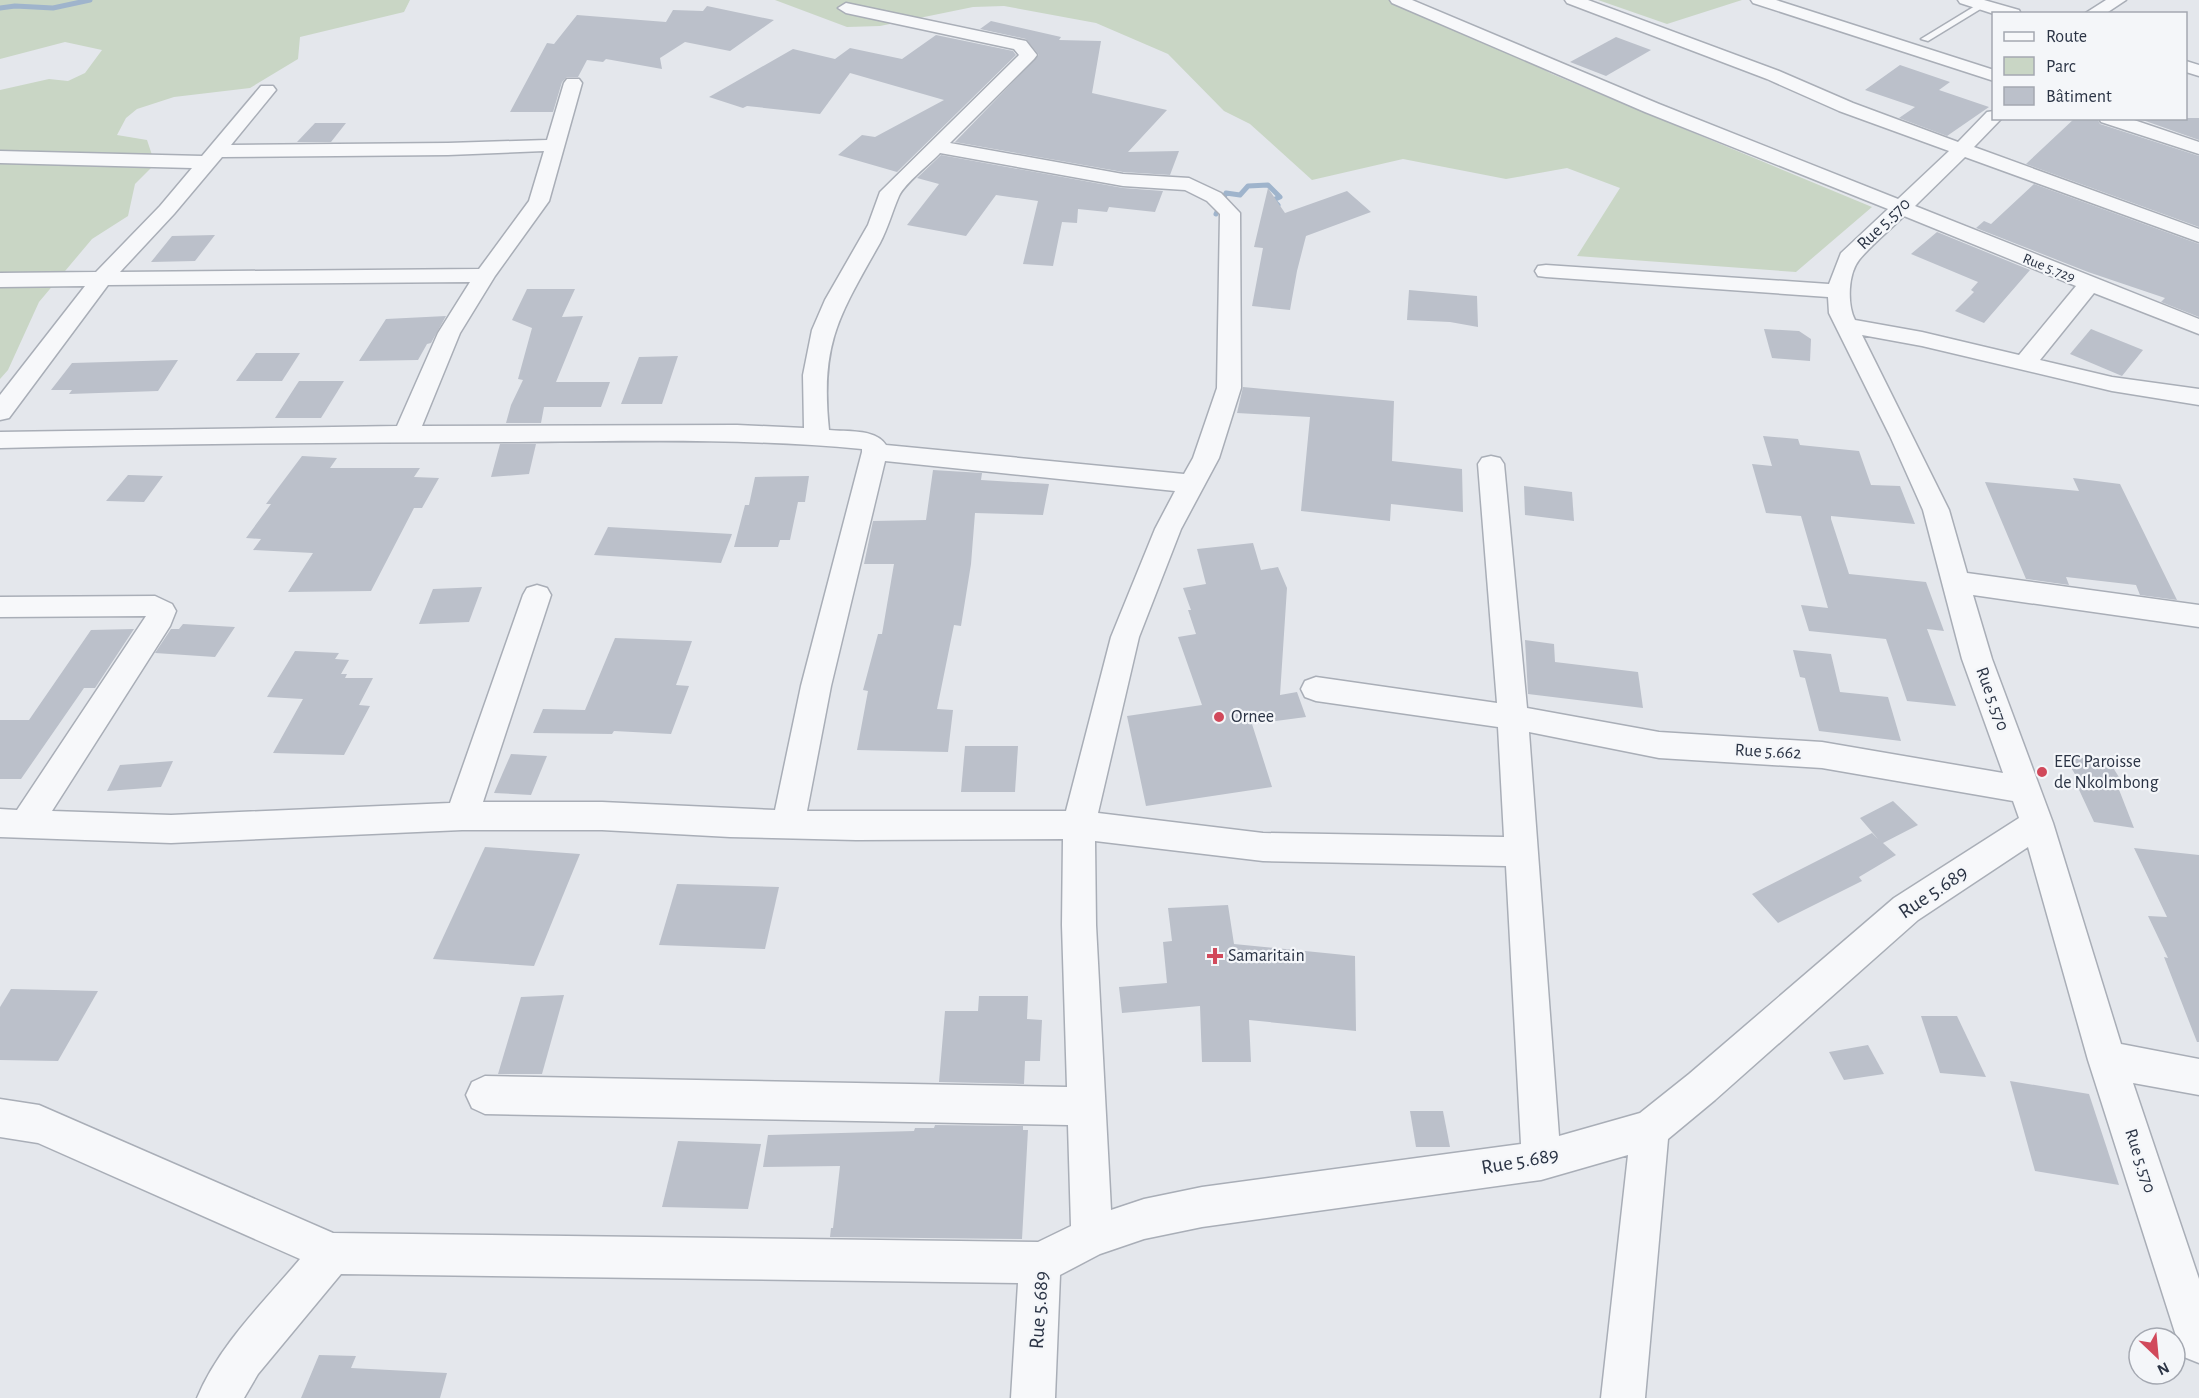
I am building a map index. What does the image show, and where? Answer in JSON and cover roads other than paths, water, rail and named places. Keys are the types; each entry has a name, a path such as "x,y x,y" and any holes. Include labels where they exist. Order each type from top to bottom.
{"street":[{"name":"Rue 5.729","path":"1398,0 1652,108 2199,327"},
{"path":"1573,0 1773,75 1846,107 2199,236"},
{"path":"1759,0 1992,75"},
{"path":"1966,0 2006,12"},
{"path":"2096,12 2118,0"},
{"path":"817,437 813,393 814,369 829,315 883,219 890,192 1028,55 1020,45 846,8"},
{"path":"406,434 449,333 485,275 539,201 557,145 573,82"},
{"path":"0,412 102,279 167,210 267,90"},
{"name":"Rue 5.570","path":"1992,118 1849,258 1841,273 1838,291 1840,313 1902,436 1936,510 1977,659 2030,807 2108,1060 2199,1342"},
{"path":"2114,120 2199,148"},
{"path":"0,157 211,156 557,145"},
{"path":"934,146 1122,180 1189,184 1214,197 1230,213 1229,388 1206,458 1168,529 1125,637 1079,825 1079,925 1092,1237"},
{"path":"1546,271 1838,291"},
{"path":"0,279 485,275"},
{"path":"2024,364 2089,284"},
{"path":"1846,325 1922,339 2112,384 2199,397"},
{"path":"0,440 265,434 737,433 870,442 875,452 850,544 807,723 794,804 787,823"},
{"path":"875,452 1192,484"},
{"path":"1491,464 1513,717 1541,1161"},
{"path":"1956,582 2199,616"},
{"path":"462,816 537,595"},
{"path":"0,607 155,606 162,611 160,618 13,823"},
{"name":"Rue 5.662","path":"1316,689 1513,717 1659,746 1822,755 2030,807"},
{"name":"Rue 5.689","path":"1033,1398 1040,1263 1092,1237 1144,1219 1202,1207 1541,1161 1650,1129 1702,1087 1906,909 2030,807"},
{"path":"13,823 171,828 462,816 602,816 730,823 856,826 1079,825 1263,847 1521,852"},
{"path":"2108,1060 2199,1077"},
{"path":"485,1095 1086,1106"},
{"path":"2,1121 39,1124 332,1253 1040,1263"},
{"path":"1623,1398 1650,1129"},
{"path":"219,1398 243,1359 332,1253"}],"lane":[{"path":"1925,39 1983,5"}],"waterway":[{"path":"0,8 15,6 53,8 90,0"},
{"path":"1216,214 1226,193 1240,195 1248,186 1268,185 1280,197 1273,200 1278,205"}],"place":[{"name":"Ornee","path":"1219,717"},
{"name":"EEC Paroisse de Nkolmbong","path":"2042,772"},
{"name":"Samaritain","path":"1215,956"}]}
